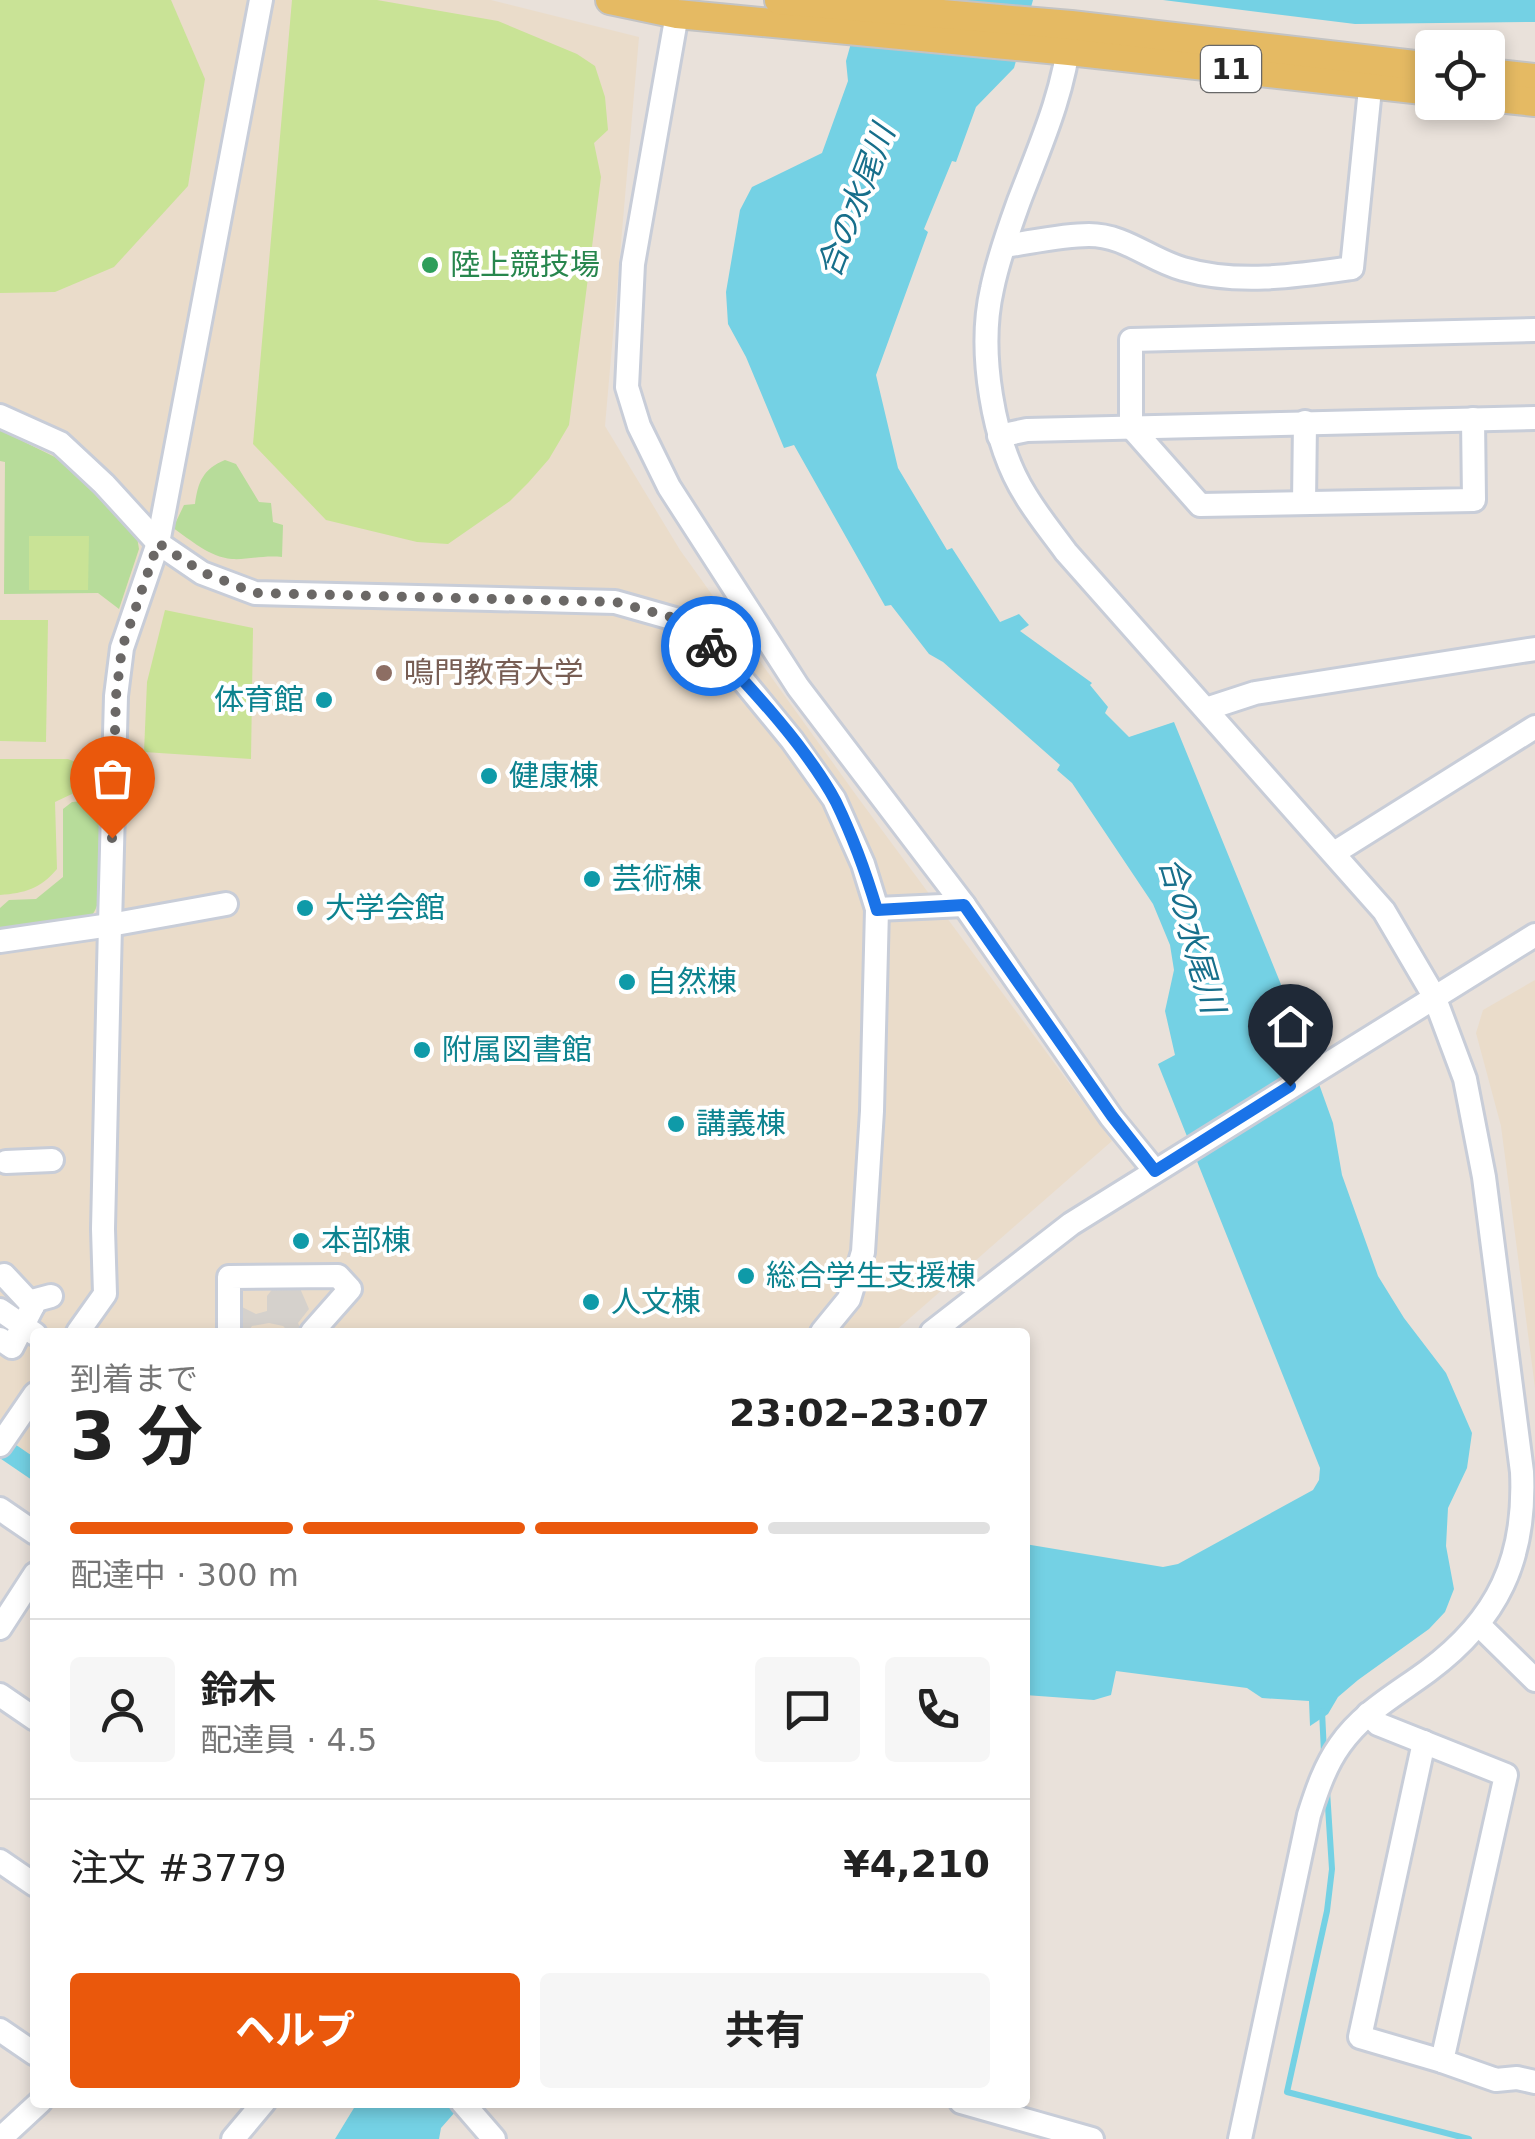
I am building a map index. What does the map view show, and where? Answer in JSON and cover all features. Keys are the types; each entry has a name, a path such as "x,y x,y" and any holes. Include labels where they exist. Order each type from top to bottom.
{"main road":[{"name":"11","path":"610,0 677,14 848,20 1070,38 1372,72 1415,86"},
{"name":"11","path":"778,0 848,20"},
{"name":"11","path":"1372,72 1415,68"},
{"path":"1505,75 1535,78"},
{"path":"1505,99 1535,102"}],"street":[{"path":"81,1328 105,1294 103,1229 116,696 128,625 158,543 261,0"},
{"path":"677,14 633,264 627,387 639,426 668,488 798,687 964,905 1155,1171"},
{"path":"1070,38 1063,87 991,292 988,342 999,436 1024,494 1066,552 1384,911 1434,996 1466,1079 1484,1176 1530,1510 1501,1593 1479,1625 1430,1670 1368,1714 1342,1742 1322,1774 1309,1815 1240,2139"},
{"path":"1005,246 1089,234 1118,238 1180,269 1216,275 1283,278 1352,268 1372,72"},
{"path":"1473,419 1474,500 1200,504 1131,427 1131,340 1535,330"},
{"path":"0,416 60,443 158,543 202,572 255,593 616,602 689,622 742,678 834,799 864,864 877,910 864,1252 848,1299 825,1328"},
{"path":"999,436 1027,430 1535,418"},
{"path":"1304,503 1305,422"},
{"path":"1206,709 1255,693 1535,649"},
{"path":"1334,852 1535,727"},
{"path":"0,940 110,926 226,904"},
{"path":"877,910 964,905"},
{"path":"937,1328 1071,1224 1535,934"},
{"path":"6,1162 52,1160"},
{"path":"4,1274 35,1315"},
{"path":"229,1328 229,1277 338,1276 350,1289 316,1328"},
{"path":"0,1310 35,1315"},
{"path":"0,1339 12,1347 35,1315"},
{"path":"9,1431 30,1401"},
{"path":"0,1509 30,1530"},
{"path":"0,1628 30,1582"},
{"path":"1479,1625 1535,1680"},
{"path":"0,1695 30,1715"},
{"path":"1368,1714 1378,1724 1506,1775 1442,2061"},
{"path":"1424,1742 1360,2037 1496,2080 1517,2078 1535,2082"},
{"path":"0,1861 30,1882"},
{"path":"0,2030 30,2051"},
{"path":"0,2139 34,2108"},
{"path":"234,2139 259,2108"},
{"path":"467,2108 494,2139"},
{"path":"981,2108 1082,2138"}],"shaded area":[{"name":"鳴門教育大学","path":"0,0 491,0 639,37 605,426 680,550 1112,1141 899,1328 30,1328 30,1459 0,1440"},
{"path":"1535,980 1535,1388 1501,1126 1476,1033 1483,1010"},
{"path":"299,1286 309,1309 298,1323 300,1328 269,1323 235,1328 238,1305 256,1314 267,1311 267,1296 274,1287"}],"green space":[{"path":"0,0 171,0 205,79 188,186 114,267 55,292 0,293"},
{"name":"陸上競技場","path":"292,0 377,0 498,21 577,54 595,66 605,97 608,130 594,143 601,177 569,425 549,459 510,501 448,544 417,542 326,520 253,444"},
{"path":"0,430 61,460 137,537 139,549 119,609 98,593 4,594 5,462 0,461"},
{"path":"225,460 236,464 259,502 271,503 273,522 283,525 282,557 224,558 173,528 184,505 195,504 207,472"},
{"path":"29,536 89,536 88,590 29,590"},
{"path":"165,610 253,628 251,759 144,752 147,682"},
{"path":"0,620 48,620 46,742 0,741"},
{"path":"0,759 101,763 100,793 74,793 55,802 57,869 32,889 0,895"},
{"path":"98,800 101,883 94,912 79,922 0,933 0,908 9,900 36,899 63,877 63,809 72,802"}],"water":[{"name":"合の水尾川","path":"863,0 1033,0 1014,68 976,107 956,162 952,161 924,229 928,232 876,375 898,468 947,550 952,548 1000,622 1019,614 1029,625 1020,631 1092,683 1108,707 1105,713 1129,737 1174,722 1300,1031 1333,1123 1342,1175 1378,1276 1446,1373 1472,1433 1467,1468 1448,1508 1446,1546 1454,1589 1445,1612 1429,1629 1358,1680 1338,1697 1328,1714 1310,1726 1309,1701 1262,1698 1247,1688 1116,1671 1111,1695 1094,1700 1030,1695 1030,1545 1163,1567 1178,1564 1313,1490 1320,1468 1158,1064 1175,1055 1165,1011 1174,970 1170,945 1153,904 1072,783 1057,770 1060,765 929,654 891,605 885,606 794,445 784,448 728,324 726,292 740,210 752,187 822,153 848,81 846,61"},
{"path":"1163,0 1535,0 1535,22 1355,24"},
{"path":"354,2108 459,2108 441,2128 439,2139 335,2139"}],"waterway":[{"path":"0,1446 30,1467"},
{"path":"1322,1711 1324,1753"},
{"path":"1327,1791 1332,1869 1327,1911 1287,2092 1469,2139"}],"way so far":[{"path":"112,838 116,696 122,648 158,543 202,572 255,593 616,602 689,622 711,646"}],"place":[{"name":"陸上競技場","path":"430,265"},
{"name":"鳴門教育大学","path":"384,673"},
{"name":"体育館","path":"324,700"},
{"name":"健康棟","path":"489,776"},
{"name":"芸術棟","path":"592,879"},
{"name":"大学会館","path":"305,908"},
{"name":"自然棟","path":"627,982"},
{"name":"附属図書館","path":"422,1050"},
{"name":"講義棟","path":"676,1124"},
{"name":"本部棟","path":"301,1241"},
{"name":"総合学生支援棟","path":"746,1276"},
{"name":"人文棟","path":"591,1302"}],"route":[{"path":"711,646 792,740 834,799 864,864 877,910 964,905 1155,1171 1290,1086"}]}
